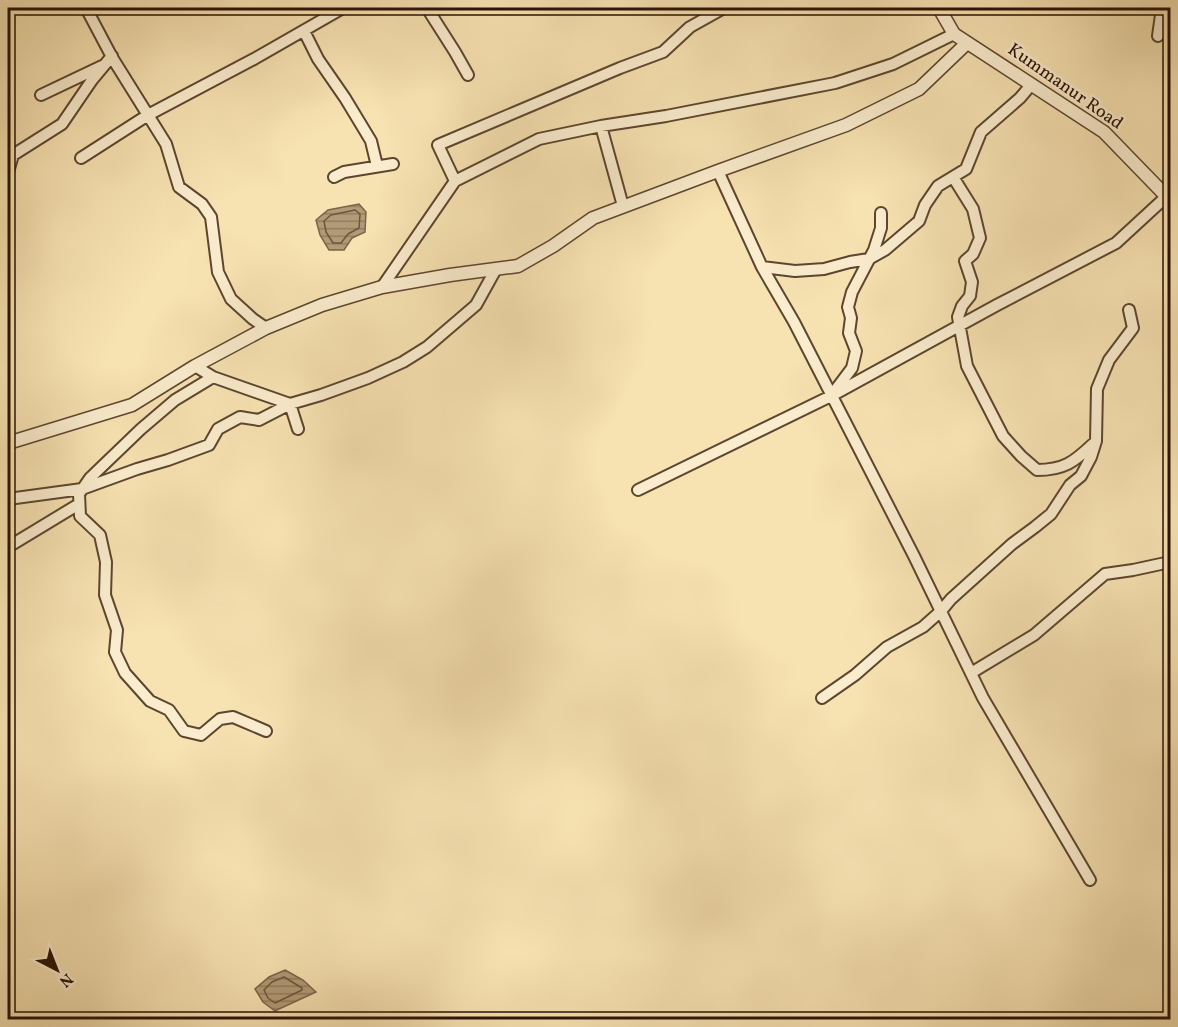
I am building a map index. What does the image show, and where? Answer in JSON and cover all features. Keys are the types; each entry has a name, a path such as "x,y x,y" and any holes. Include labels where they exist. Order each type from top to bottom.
{"street":[{"path":"86,8 108,60 166,144 179,187 202,204 211,217 218,272 231,298 266,328"},
{"path":"81,158 148,115 254,59 343,8"},
{"path":"427,8 468,75"},
{"path":"455,181 438,145 663,52 690,27 724,8"},
{"name":"Kummanur Road","path":"939,8 954,33 1104,132 1169,198"},
{"path":"1158,36 1162,8"},
{"path":"304,30 318,59 371,141 377,166"},
{"path":"382,287 455,181 539,139 835,83 893,64 954,33"},
{"path":"8,443 132,405 195,366 266,328 322,305 382,287 518,266 553,246 593,218 846,125 920,89 967,43"},
{"path":"41,95 108,60"},
{"path":"8,172 13,155 62,124 108,60"},
{"path":"762,267 795,271 824,269 869,258 885,250 919,221 925,205 938,186 966,168 981,132 1020,99 1032,85"},
{"path":"601,126 623,206"},
{"path":"334,177 344,172 393,164"},
{"path":"718,171 762,267 794,322 971,673 1090,880"},
{"path":"953,177 973,209 980,238 973,254 964,261 972,282 970,296 962,306 958,317 958,326 967,366 1002,436 1037,470 1054,470 1077,459 1096,441"},
{"path":"638,490 831,396 1116,243 1169,198"},
{"path":"831,396 852,368 856,351 849,333 851,318 848,307 852,291 881,228 881,213"},
{"path":"8,499 82,489 168,460 209,445 218,429 240,417 259,420 290,404 368,378 403,362 427,347 476,305 495,269"},
{"path":"822,698 855,675 887,647 923,627 1012,544 1051,514 1070,485 1081,476 1096,441 1097,389 1110,360 1133,328 1129,309"},
{"path":"195,366 213,376 290,404"},
{"path":"213,376 175,400 90,478 79,494 80,516 100,535 106,561 105,595 117,630 115,652 125,673 150,701 169,710 184,731 201,735 220,719 233,717 266,731"},
{"path":"290,404 298,429"},
{"path":"8,548 79,504"},
{"path":"971,673 1034,635 1106,574 1170,562"}],"water":[{"path":"359,204 366,212 365,232 352,238 344,250 329,250 320,235 316,220 328,210"},
{"path":"285,970 303,980 316,992 275,1011 263,1002 255,989 269,977"}]}
